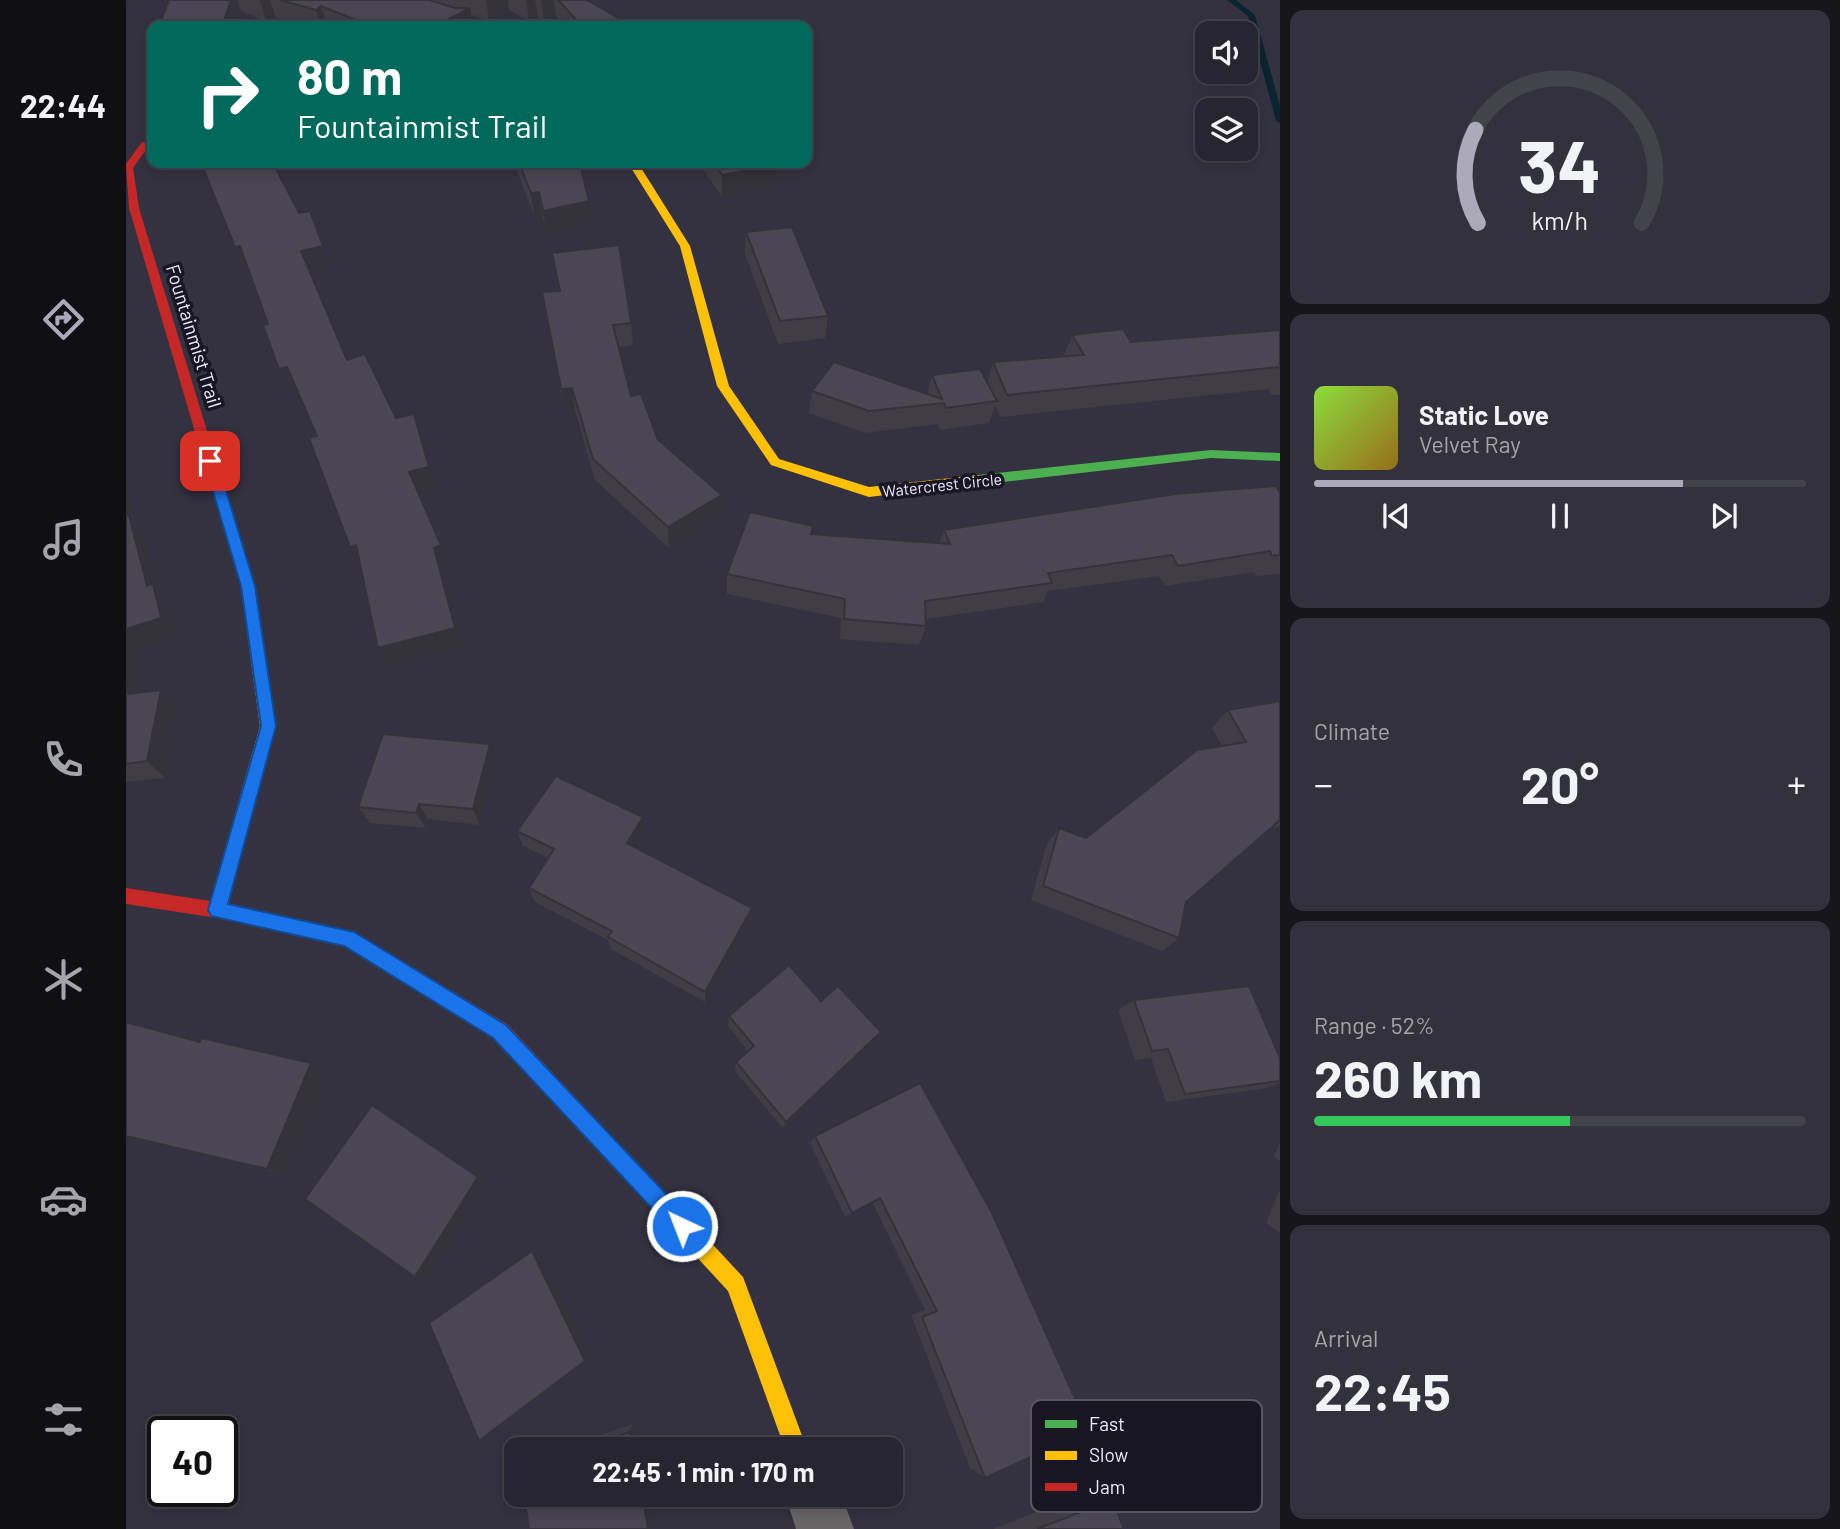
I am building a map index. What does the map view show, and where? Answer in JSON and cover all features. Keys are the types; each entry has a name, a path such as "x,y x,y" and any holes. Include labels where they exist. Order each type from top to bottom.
{"street":[{"path":"395,0 464,21"},
{"name":"Fountainmist Trail","path":"145,144 128,168 134,208 248,586 268,726 217,910"},
{"name":"Watercrest Circle","path":"637,168 685,246 723,386 775,462 869,492 1211,454 1280,457"},
{"path":"126,896 217,910 348,938 500,1031 736,1284 792,1437"},
{"path":"817,1507 825,1529"}],"building":[{"path":"169,0 231,0 224,21 161,21"},
{"path":"280,0 429,0 455,8 470,8 445,21 358,21 321,6 316,10"},
{"path":"558,0 587,0 623,21 577,21"},
{"path":"203,168 276,168 299,213 310,211 323,246 301,251 347,360 365,354 396,418 414,414 429,467 409,472 441,545 434,548 455,628 378,648 356,545 350,547 309,438 317,436 287,367 279,369 263,325 268,324 240,246 235,247"},
{"path":"521,168 581,168 589,201 543,211 539,192 531,193"},
{"path":"717,168 758,168 722,175"},
{"path":"792,227 828,316 780,321 746,232"},
{"path":"619,245 631,323 613,325 631,396 641,394 658,440 722,495 668,527 593,459 572,388 561,389 542,292 560,291 552,253"},
{"path":"1123,329 1131,342 1280,330 1280,367 1007,395 993,362 1084,355 1072,335"},
{"path":"834,362 942,399 932,375 980,369 997,401 946,408 944,403 869,411 812,391"},
{"path":"1276,486 1280,493 1280,555 1272,556 1270,551 1178,566 1172,555 1048,573 1052,583 925,601 926,626 844,619 845,599 727,574 750,512 813,526 811,534 950,544 944,530 1175,494"},
{"path":"129,515 147,586 153,584 161,618 126,629 126,516"},
{"path":"126,685 128,694 161,690 147,761 126,764"},
{"path":"1280,701 1280,820 1186,902 1179,938 1043,886 1059,828 1086,838 1197,750 1246,742 1228,710"},
{"path":"383,734 490,744 473,809 419,804 416,813 358,807"},
{"path":"556,776 643,817 627,843 752,908 705,992 608,937 612,931 529,888 554,849 517,831"},
{"path":"789,965 821,1001 838,986 881,1032 786,1122 736,1062 754,1046 729,1016"},
{"path":"1249,986 1280,1058 1280,1081 1185,1094 1168,1049 1152,1051 1134,1000"},
{"path":"126,1022 200,1042 201,1038 311,1063 267,1169 126,1136"},
{"path":"920,1083 992,1213 1076,1400 1031,1400 1031,1457 985,1478 922,1317 937,1311 880,1198 852,1213 815,1136"},
{"path":"372,1105 478,1177 415,1277 305,1199"},
{"path":"532,1251 585,1361 479,1441 429,1323"},
{"path":"629,1432 630,1437 615,1437"},
{"path":"526,1507 644,1507 648,1529 529,1529"},
{"path":"1081,1512 1117,1512 1124,1529 1037,1529"}],"waterway":[{"path":"1231,0 1251,15 1280,121"}],"traffic: fast":[{"path":"978,480 1211,454 1280,457"}],"traffic: slow":[{"path":"636,168 685,246 723,386 775,462 869,492 978,480"},
{"path":"217,910 268,726 248,588"},
{"path":"617,1156 736,1284 792,1437"}],"traffic: jam":[{"path":"395,0 464,21"},
{"path":"145,144 128,168 134,208 248,588"},
{"path":"126,896 217,910 348,938 500,1031 617,1156"}],"route":[{"path":"210,461 248,586 268,726 217,910 348,938 500,1031 682,1226"}]}
